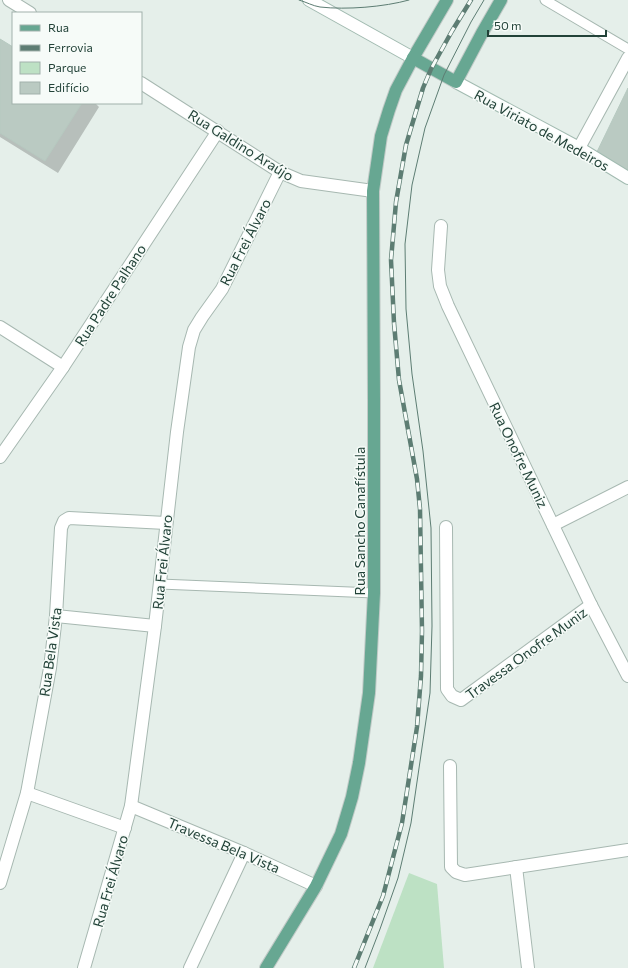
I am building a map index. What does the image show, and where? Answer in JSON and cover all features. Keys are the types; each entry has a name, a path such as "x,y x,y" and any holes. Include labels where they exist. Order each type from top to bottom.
{"main road":[{"name":"Rua Sancho Canafístula","path":"266,968 316,886 342,834 359,763 369,693 374,593 373,191 382,136 396,90 447,0"},
{"path":"413,58 456,82 501,0"}],"street":[{"path":"9,0 28,12"},
{"path":"309,0 413,58"},
{"path":"579,148 628,58"},
{"name":"Rua Viriato de Medeiros","path":"456,82 579,148 628,178"},
{"name":"Rua Galdino Araújo","path":"142,84 280,172 301,181 373,191"},
{"name":"Rua Padre Palhano","path":"0,457 63,367 218,131"},
{"name":"Rua Frei Álvaro","path":"84,968 131,806 155,626 166,523 189,347 194,330 222,288 280,172"},
{"name":"Rua Onofre Muniz","path":"441,226 438,270 440,286 448,306 591,605 628,676"},
{"path":"0,327 63,367"},
{"path":"553,525 628,487"},
{"name":"Rua Bela Vista","path":"0,883 27,793 50,668 56,616 60,528 64,521 69,518 166,523"},
{"name":"Travessa Onofre Muniz","path":"446,527 447,689 452,696 461,700 591,605"},
{"path":"56,616 155,626"},
{"path":"450,766 451,867 456,872 465,876 628,850"},
{"path":"27,793 125,828"},
{"name":"Travessa Bela Vista","path":"131,806 244,853 316,886"},
{"path":"190,968 244,853"},
{"path":"516,867 528,968"}],"lane":[{"path":"545,0 628,49"},
{"path":"160,584 374,593"}],"green space":[{"path":"409,873 437,884 444,968 373,968"}],"building":[{"path":"0,39 12,46 12,104 81,104 45,161 0,133"},
{"path":"628,88 628,173 594,158"}],"tram line":[{"path":"299,0 320,7 341,8 377,6 409,0"},
{"path":"365,968 398,878 411,823 430,693 432,626 431,528 423,451 412,374 406,309 405,244 412,185 425,128 444,75 484,0"}],"railway":[{"path":"354,968 383,896 402,823 417,727 421,676 422,631 420,509 417,479 399,380 394,323 391,260 396,202 406,145 423,88 431,69 471,0"}]}
